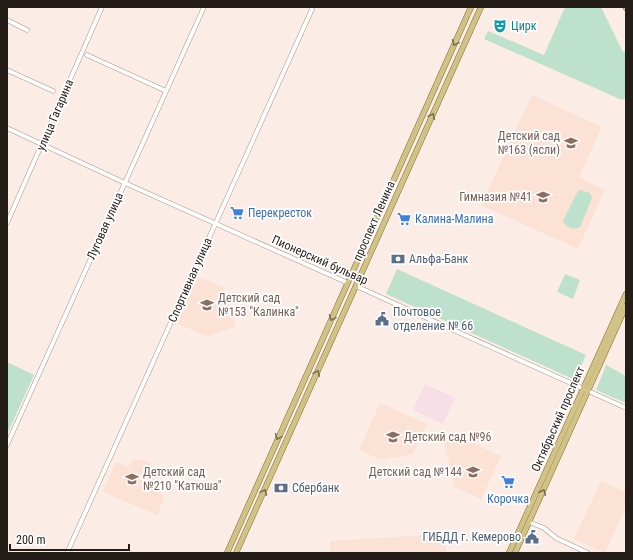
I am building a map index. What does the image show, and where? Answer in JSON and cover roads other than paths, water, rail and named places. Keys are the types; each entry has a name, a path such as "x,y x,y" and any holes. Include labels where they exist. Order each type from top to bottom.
{"main road":[{"name":"проспект Ленина","path":"227,553 471,7"},
{"name":"проспект Ленина","path":"236,553 481,7"},
{"name":"Пионерский бульвар","path":"348,283 356,286"},
{"name":"Октябрьский проспект","path":"515,553 626,294"},
{"name":"Октябрьский проспект","path":"509,553 626,306"},
{"path":"248,504 257,507"}],"street":[{"name":"улица Гагарина","path":"7,223 102,7"},
{"name":"Луговая улица","path":"7,445 204,7"},
{"name":"Спортивная улица","path":"67,553 313,7"},
{"path":"7,20 26,30"},
{"path":"87,55 166,91"},
{"path":"7,70 53,91"},
{"name":"Пионерский бульвар","path":"7,128 125,183 348,283"},
{"name":"Пионерский бульвар","path":"356,286 626,408"},
{"path":"529,522 544,528 556,538 588,553"}],"place":[{"name":"Цирк","path":"500,26"},
{"name":"Детский сад №163 (ясли)","path":"571,143"},
{"name":"Гимназия №41","path":"543,197"},
{"name":"Перекресток","path":"237,213"},
{"name":"Калина-Малина","path":"404,219"},
{"name":"Альфа-Банк","path":"398,259"},
{"name":"Детский сад №153 \"Калинка\"","path":"207,305"},
{"name":"Почтовое отделение № 66","path":"382,319"},
{"name":"Детский сад №96","path":"393,437"},
{"name":"Детский сад №144","path":"473,472"},
{"name":"Детский сад №210 \"Катюша\"","path":"132,479"},
{"name":"Корочка","path":"508,482"},
{"name":"Сбербанк","path":"281,488"},
{"name":"ГИБДД г. Кемерово","path":"532,537"}]}
